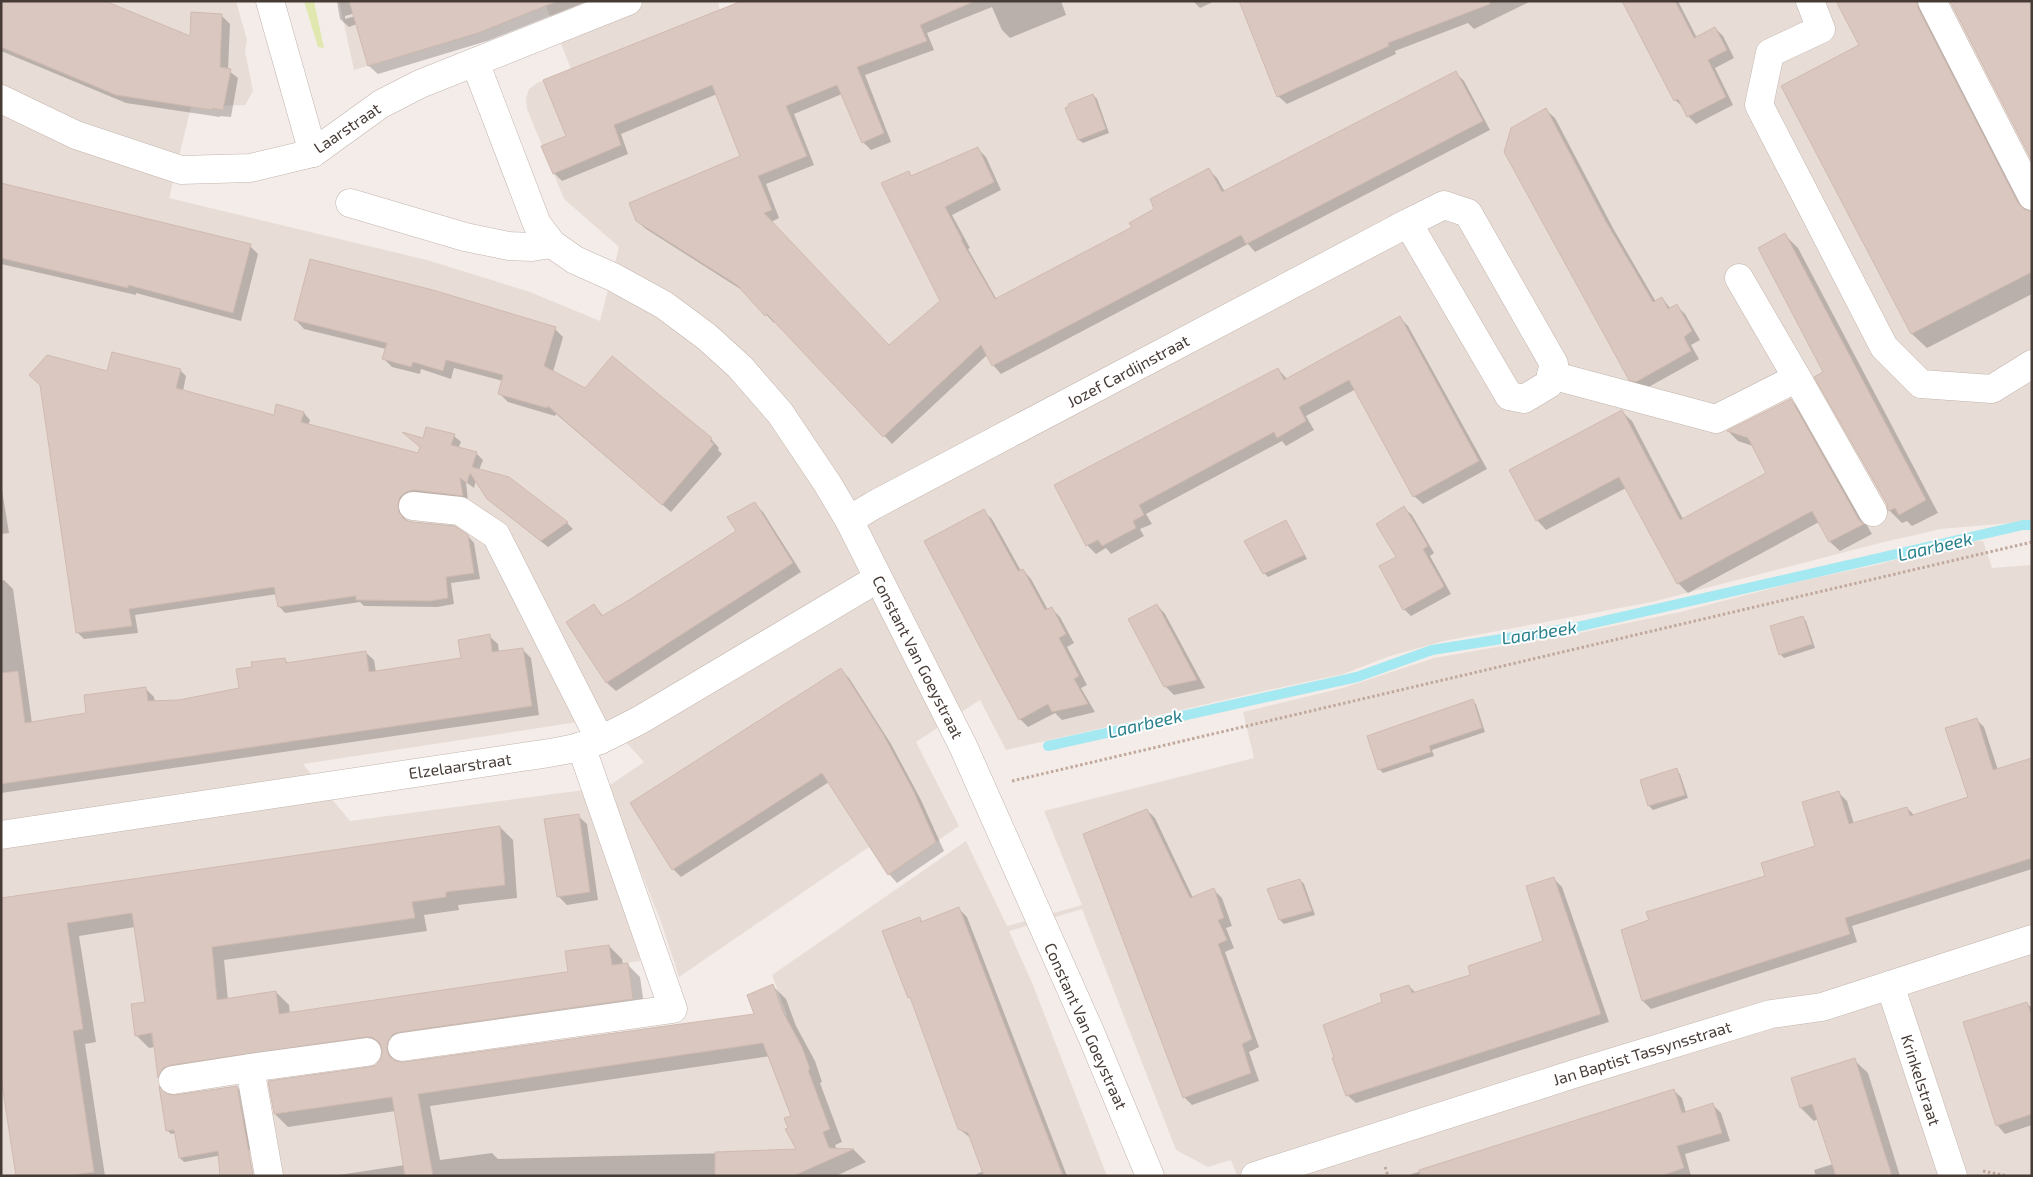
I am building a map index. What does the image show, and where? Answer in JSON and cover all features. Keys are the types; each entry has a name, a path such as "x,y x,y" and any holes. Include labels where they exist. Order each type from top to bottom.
{"street":[{"path":"270,1 313,153"},
{"name":"Laarstraat","path":"1,99 76,135 181,170 250,168 313,153 380,104 420,84 628,1"},
{"path":"1810,1 1821,29 1770,53 1759,106 1884,347 1921,384 1992,389 2032,364"},
{"path":"1932,1 2032,196"},
{"name":"Constant Van Goeystraat","path":"475,62 538,224 552,244 575,260 613,277 664,305 707,337 740,367 780,413 827,483 849,520 877,579 963,746 1091,1034 1150,1176"},
{"path":"350,202 465,237 509,246 532,247 552,244"},
{"name":"Jozef Cardijnstraat","path":"849,520 874,505 1444,205 1468,213 1554,364 1552,375"},
{"path":"1408,223 1508,396 1524,399 1549,384 1552,375 1716,419 1797,378"},
{"path":"1739,278 1872,512"},
{"path":"402,1047 673,1009 590,743 496,535 460,511 414,506"},
{"name":"Elzelaarstraat","path":"1,835 539,754 590,743 640,720 877,579"},
{"name":"Jan Baptist Tassynsstraat","path":"1255,1176 1577,1073 1762,1017 1822,1007 2032,939"},
{"name":"Krinkelstraat","path":"1890,985 1953,1176"},
{"path":"173,1080 367,1052"},
{"path":"250,1068 269,1176"}],"path":[{"path":"981,788 2032,542"}],"shaded area":[{"path":"1,1 236,1 247,40 245,51 253,91 245,105 191,107 169,198 427,260 530,292 600,321 619,247 564,199 527,109 526,99 529,89 537,83 571,69 546,6 477,34 354,70 339,1 718,1 720,10 742,1 2032,1 2032,521 1941,529 1652,602 1444,641 1390,656 1343,674 1006,750 980,700 916,742 959,826 888,875 869,847 679,977 661,922 607,787 644,762 601,715 578,722 303,764 350,821 584,790 636,929 640,961 151,1034 166,1130 514,1079 714,1044 787,1015 772,975 966,841 1007,926 1082,905 1044,811 1254,758 1243,712 1343,688 1434,658 1584,632 1680,612 1800,581 1881,564 1955,542 1983,541 1992,568 2032,565 2032,1176 1237,1176 1231,1160 1208,1167 1176,1150 1082,909 1009,931 1033,985 1107,1176 1,1176"}],"green space":[{"path":"304,1 314,1 324,48 318,47"}],"building":[{"path":"1,1 105,1 190,36 191,12 222,14 220,67 231,69 223,110 212,108 212,110 116,95 1,47"},
{"path":"349,1 555,2 478,33 368,66"},
{"path":"742,1 975,1 920,25 927,41 857,67 884,133 862,143 837,85 786,106 807,156 758,176 772,210 764,213 889,345 940,301 881,183 909,171 911,176 978,147 994,182 945,207 961,240 995,299 1132,227 1129,223 1154,209 1150,199 1209,168 1222,192 1456,71 1483,121 1246,244 1241,235 992,366 981,345 883,437 767,314 765,316 737,285 636,221 629,203 740,156 712,85 614,125 621,145 553,174 541,146 566,136 543,80"},
{"path":"1239,1 1489,1 1490,4 1388,43 1389,46 1277,97"},
{"path":"1622,1 1675,1 1694,38 1715,27 1727,50 1708,60 1726,97 1687,117 1678,99 1674,101"},
{"path":"1836,1 1917,1 1918,8 2018,203 2024,209 2032,212 2032,272 1911,334 1781,86 1859,45"},
{"path":"1950,1 2032,1 2032,161"},
{"path":"1093,94 1106,129 1078,140 1065,108 1069,106 1068,104"},
{"path":"1546,108 1605,220 1653,302 1662,297 1668,309 1677,304 1692,331 1684,337 1691,351 1636,382 1629,380 1504,152 1511,128"},
{"path":"1,183 251,244 233,313 128,285 128,288 1,258"},
{"path":"1785,233 1926,500 1899,515 1895,508 1888,511 1887,504 1814,377 1823,372 1758,248"},
{"path":"310,259 433,290 556,327 544,366 585,388 612,356 712,438 710,441 714,444 662,505 548,406 547,408 498,394 503,375 446,360 443,371 413,362 411,367 382,359 387,343 294,320"},
{"path":"1400,316 1479,461 1413,497 1349,380 1299,407 1306,421 1277,438 1274,432 1139,505 1144,515 1133,521 1136,528 1102,546 1098,540 1086,546 1054,485 1278,368 1284,380"},
{"path":"112,352 181,369 176,388 274,415 276,404 304,412 301,422 418,453 420,447 402,432 423,438 426,427 455,434 451,445 477,452 472,467 509,477 568,522 541,541 487,499 470,473 467,483 460,478 463,496 414,490 406,492 400,497 398,504 399,512 404,519 411,522 455,526 468,535 474,573 446,577 448,598 430,601 356,600 356,596 278,607 274,587 129,609 132,626 76,633 40,385 29,375 47,355 107,371"},
{"path":"1791,399 1859,520 1864,524 1829,542 1812,511 1677,584 1619,477 1536,521 1509,470 1622,410 1680,520 1766,473 1748,438 1727,431"},
{"path":"755,502 793,563 606,683 566,622 594,604 602,616 629,600 736,531 727,517"},
{"path":"1404,506 1428,546 1423,549 1444,586 1403,610 1379,566 1396,557 1376,524"},
{"path":"984,509 1018,571 1023,569 1045,610 1052,607 1066,634 1059,638 1079,676 1074,679 1088,704 1052,712 1048,704 1019,720 992,670 924,541"},
{"path":"1286,520 1304,555 1263,574 1244,541"},
{"path":"1157,604 1197,680 1164,687 1128,619"},
{"path":"1803,616 1812,644 1779,655 1770,626"},
{"path":"490,634 492,652 523,648 532,706 1,784 1,673 18,671 25,723 86,713 84,695 146,687 148,701 179,700 239,688 236,669 252,667 251,662 285,658 286,663 366,651 369,672 461,658 458,640"},
{"path":"841,668 883,734 913,790 936,842 888,875 822,773 672,870 630,803"},
{"path":"1473,699 1482,728 1429,746 1431,752 1378,770 1367,736"},
{"path":"1977,718 1993,770 2032,758 2032,858 1845,918 1850,934 1642,1001 1621,930 1649,920 1646,912 1765,876 1761,863 1815,846 1802,802 1839,791 1849,824 1907,807 1910,816 1968,797 1945,728"},
{"path":"1677,768 1685,795 1648,806 1640,780"},
{"path":"1147,809 1190,898 1214,888 1224,918 1218,920 1227,940 1218,944 1252,1039 1242,1044 1251,1073 1183,1098 1083,834"},
{"path":"579,814 590,892 557,897 544,819"},
{"path":"500,826 505,885 446,892 446,897 412,902 415,918 212,947 217,1000 276,991 279,1014 568,972 565,951 609,945 612,965 628,963 633,999 400,1032 393,1034 388,1041 387,1049 389,1056 396,1061 404,1062 754,1014 747,995 773,984 783,1012 802,1047 810,1069 808,1070 830,1129 823,1132 829,1148 854,1149 793,1176 715,1176 715,1152 796,1149 785,1129 788,1128 784,1118 791,1116 763,1043 418,1094 433,1176 405,1176 392,1097 274,1114 268,1081 376,1065 381,1058 382,1050 380,1043 372,1037 171,1065 163,1068 158,1078 152,1033 135,1036 131,1004 145,1002 132,913 67,923 83,1029 73,1031 94,1172 66,1176 16,1176 1,1078 1,898"},
{"path":"1554,877 1601,1014 1346,1096 1332,1058 1334,1057 1323,1025 1382,1002 1380,994 1409,985 1412,993 1470,975 1468,966 1543,941 1526,886"},
{"path":"1300,879 1312,911 1279,920 1267,889"},
{"path":"959,907 1063,1176 984,1176 968,1133 958,1129 910,997 908,998 882,931 920,917 921,922"},
{"path":"2027,1002 2032,1017 2032,1114 1996,1126 1963,1022"},
{"path":"1855,1058 1892,1176 1836,1176 1812,1104 1800,1108 1791,1078"},
{"path":"159,1086 167,1094 175,1095 237,1086 253,1176 220,1176 218,1151 179,1158 174,1130 166,1131"},
{"path":"1674,1089 1682,1113 1713,1103 1722,1133 1677,1146 1684,1168 1661,1176 1420,1176 1419,1170"}],"waterway":[{"name":"Laarbeek","path":"1048,746 1357,677 1432,650 1577,627 2023,525 2032,525"}]}
